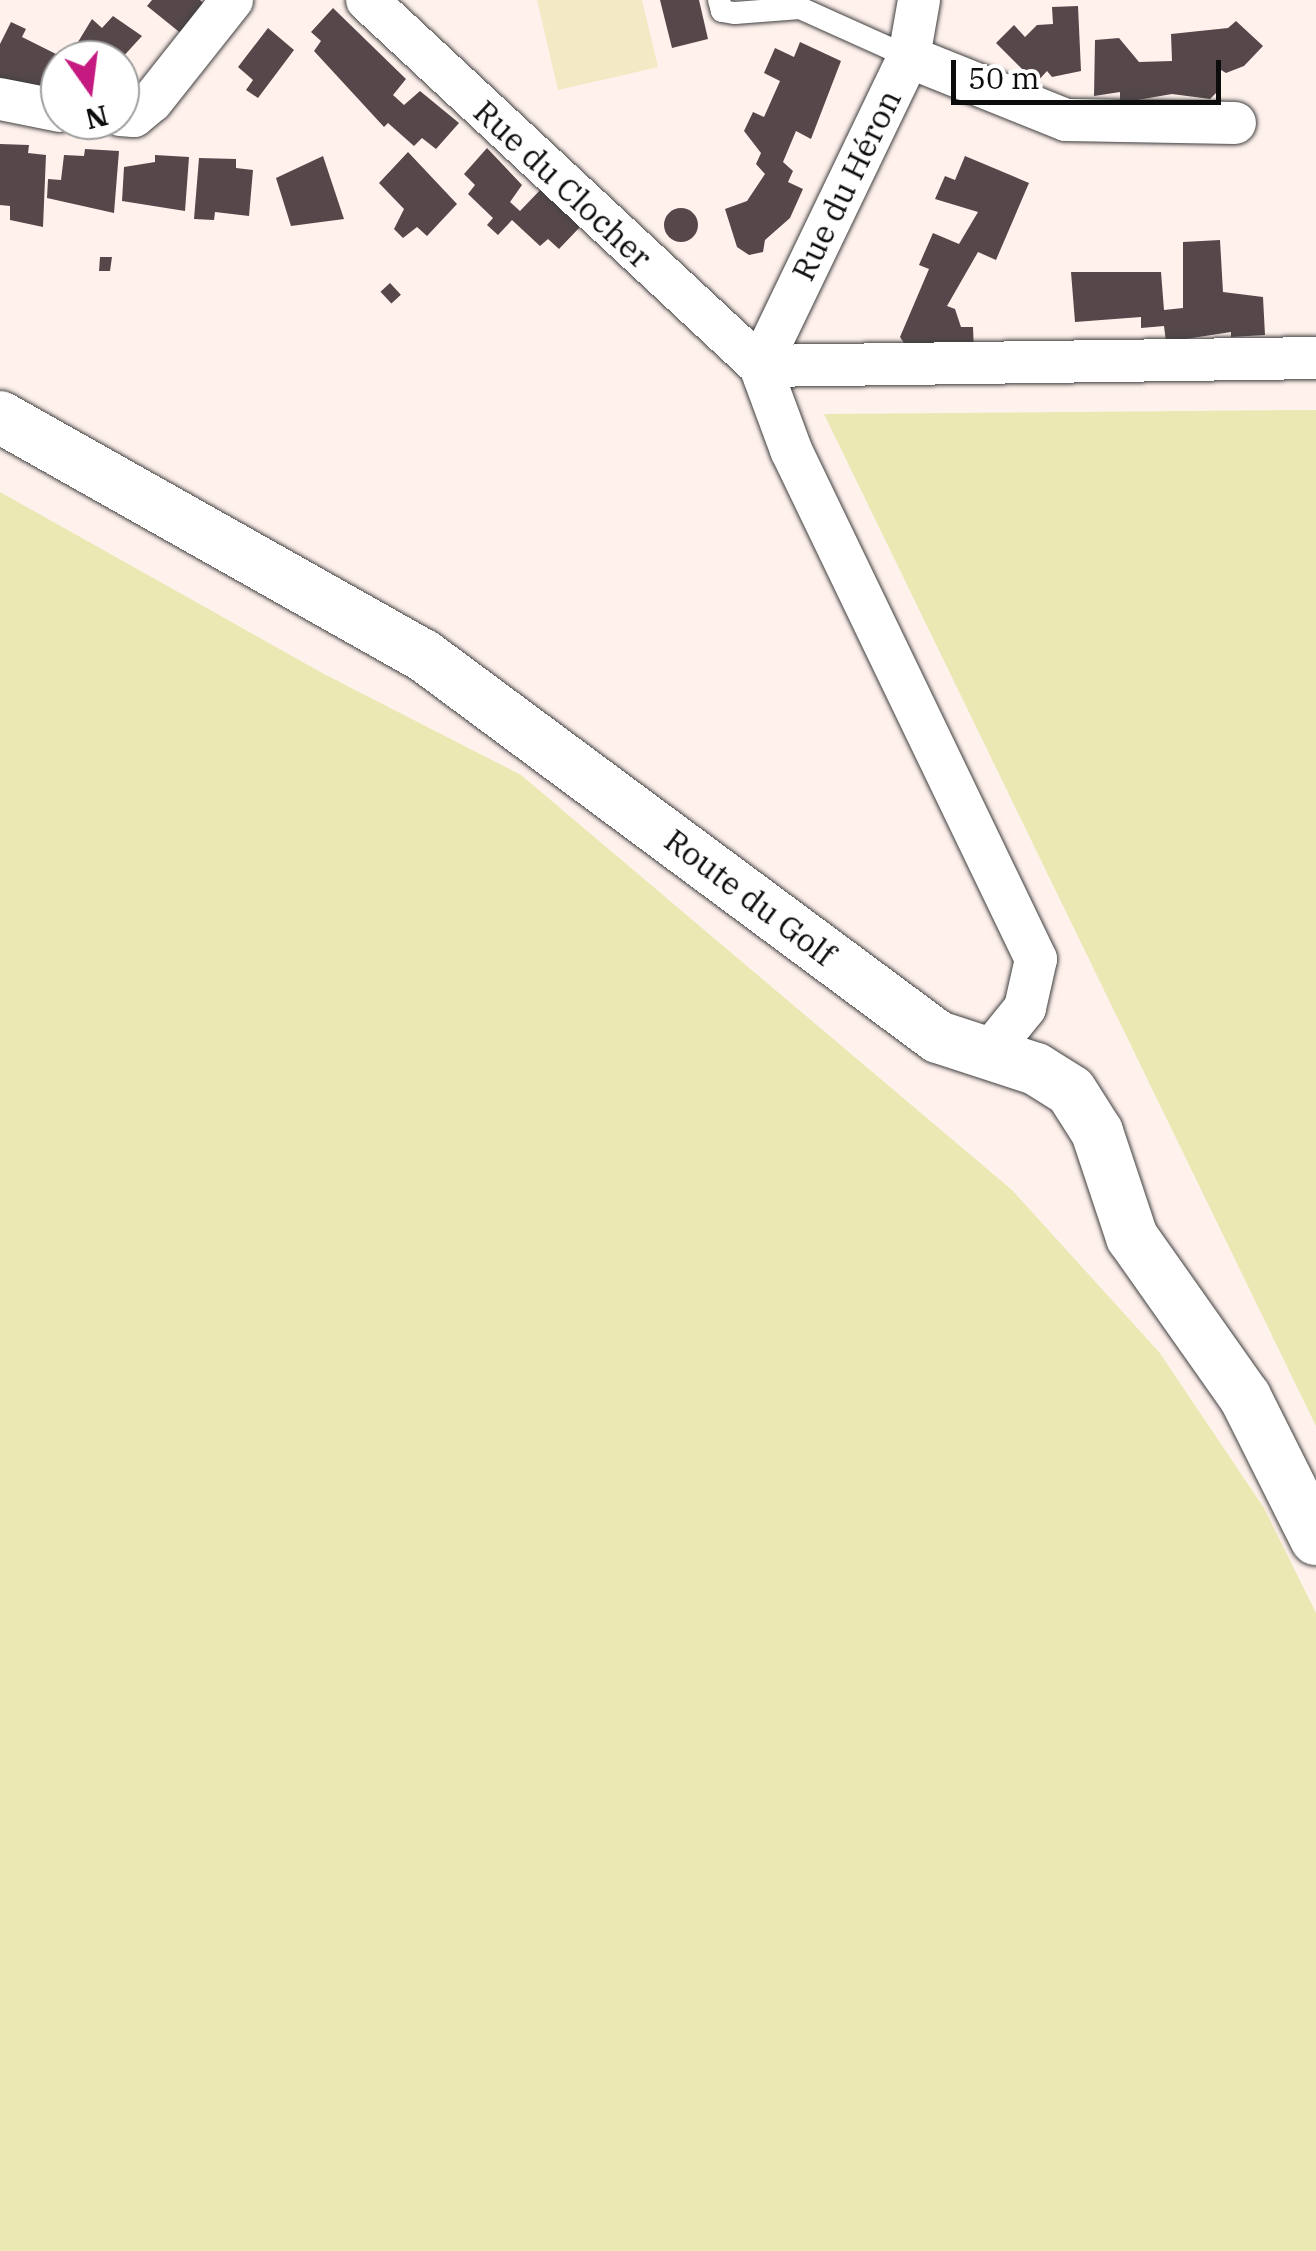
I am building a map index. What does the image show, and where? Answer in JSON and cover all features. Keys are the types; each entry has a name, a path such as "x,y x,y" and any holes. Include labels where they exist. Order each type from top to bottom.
{"street":[{"path":"140,111 232,0"},
{"name":"Rue du Clocher","path":"367,0 760,366"},
{"name":"Rue du Héron","path":"760,366 909,57 919,0"},
{"path":"909,57 1066,120 1235,123"},
{"path":"0,98 40,107"},
{"path":"987,1055 1025,1008 1036,959 790,450 760,366 1316,358"},
{"name":"Route du Golf","path":"0,417 423,655 938,1037 1036,1069 1071,1092 1097,1132 1132,1236 1245,1397 1316,1539"}],"lane":[{"path":"719,0 722,11 735,13 800,8 909,57"}],"shaded area":[{"path":"537,0 642,0 658,67 558,90"},
{"path":"1316,410 1316,1426 824,414"},
{"path":"0,492 324,674 521,775 1012,1190 1159,1352 1264,1508 1316,1613 1316,2251 0,2251"}],"building":[{"path":"152,0 200,0 210,10 188,39 147,6"},
{"path":"660,0 699,0 708,39 672,48"},
{"path":"1078,6 1081,71 1052,77 1047,71 1036,83 996,43 1014,25 1025,37 1037,25 1053,24 1052,7"},
{"path":"333,8 406,79 393,95 404,105 420,91 459,123 436,149 422,138 414,146 388,123 384,127 314,51 321,41 311,32"},
{"path":"113,16 142,36 138,40 79,40 92,19 102,28"},
{"path":"1236,21 1263,46 1244,66 1226,73 1216,67 1217,92 1210,99 1172,94 1120,103 1120,92 1094,96 1095,40 1119,38 1139,62 1172,61 1171,34 1228,28"},
{"path":"11,22 26,29 22,37 40,46 40,88 36,97 0,88 0,44"},
{"path":"268,28 294,50 258,98 246,90 253,80 238,67"},
{"path":"800,42 841,61 811,139 796,131 783,162 793,171 788,182 803,189 790,218 765,240 763,252 749,255 737,247 725,209 747,201 765,174 756,164 761,153 744,131 753,112 764,117 780,81 764,73 775,48 794,57"},
{"path":"0,144 29,145 28,153 46,155 43,227 10,220 10,206 0,205"},
{"path":"487,148 522,185 510,202 520,211 543,187 580,227 559,249 548,239 540,246 512,220 498,235 487,225 493,218 468,194 475,185 464,174"},
{"path":"85,149 119,151 114,213 47,198 48,179 61,180 64,155 84,156"},
{"path":"408,152 457,204 427,236 417,227 403,238 394,229 404,209 379,183"},
{"path":"155,155 189,157 185,211 122,201 124,167 155,162"},
{"path":"323,156 344,219 291,226 276,178"},
{"path":"965,156 1029,183 996,260 978,252 947,306 955,309 961,327 973,327 974,352 910,352 900,337 929,269 919,265 933,233 959,244 978,212 935,199 945,176 955,180"},
{"path":"199,158 236,159 236,168 253,170 249,216 215,212 214,220 194,219"},
{"path":"681,208 693,213 698,225 693,237 681,242 669,237 664,225 669,213"},
{"path":"1220,240 1223,292 1263,297 1265,335 1231,337 1231,332 1166,342 1164,326 1141,328 1141,317 1075,322 1071,272 1161,272 1164,310 1183,308 1183,242"},
{"path":"100,257 112,257 110,271 99,271"},
{"path":"390,283 401,295 391,304 380,292"}]}
